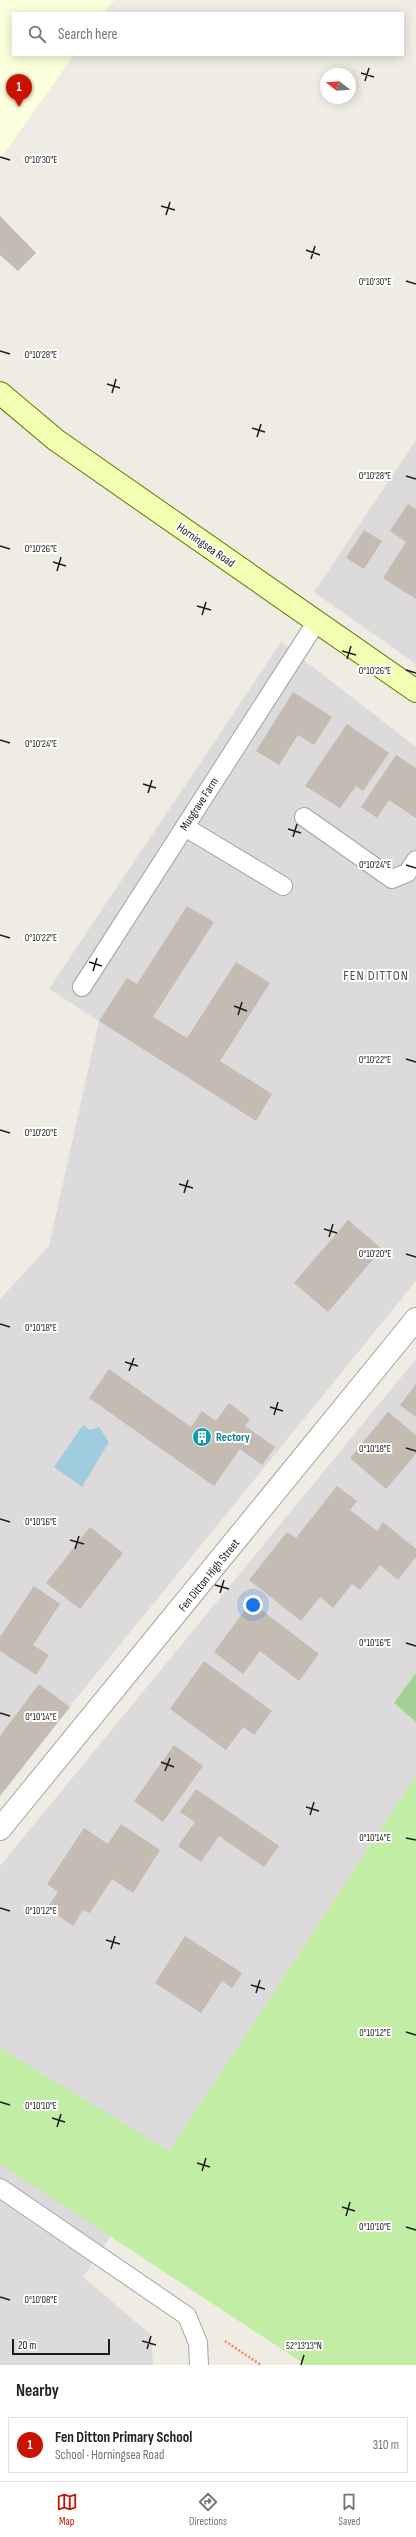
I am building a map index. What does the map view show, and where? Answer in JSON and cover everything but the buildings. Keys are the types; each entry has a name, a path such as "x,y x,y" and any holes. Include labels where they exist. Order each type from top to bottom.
{"main road":[{"name":"Horningsea Road","path":"0,393 56,440 416,690"}],"street":[{"name":"Fen Ditton High Street","path":"0,1829 416,1320"}],"lane":[{"name":"Musgrave Farm","path":"82,987 317,622"},
{"path":"304,817 392,879 407,873 416,860"},
{"path":"185,826 283,886"},
{"path":"0,2188 187,2316 198,2343 199,2365"}],"shaded area":[{"path":"0,0 114,0 105,12 12,12 12,56 73,56 0,159"},
{"path":"416,440 416,664 314,592"},
{"path":"281,642 416,747 416,1281 0,1792 0,1299 49,1246 99,1021 49,989"},
{"path":"416,1359 416,1673 394,1703 416,1722 416,1776 169,2151 83,2277 151,2335 153,2365 0,2365 0,1866"}],"green space":[{"path":"416,1673 416,1722 394,1703"},
{"path":"416,1776 416,2365 306,2365 0,2164 0,2048 169,2151"}],"water":[{"path":"83,1425 90,1430 99,1427 109,1442 82,1487 54,1467"}],"place":[{"name":"Fen Ditton Primary School","path":"19,107"},
{"name":"Rectory","path":"202,1437"}],"district":[{"name":"FEN DITTON","path":"376,975"}]}
